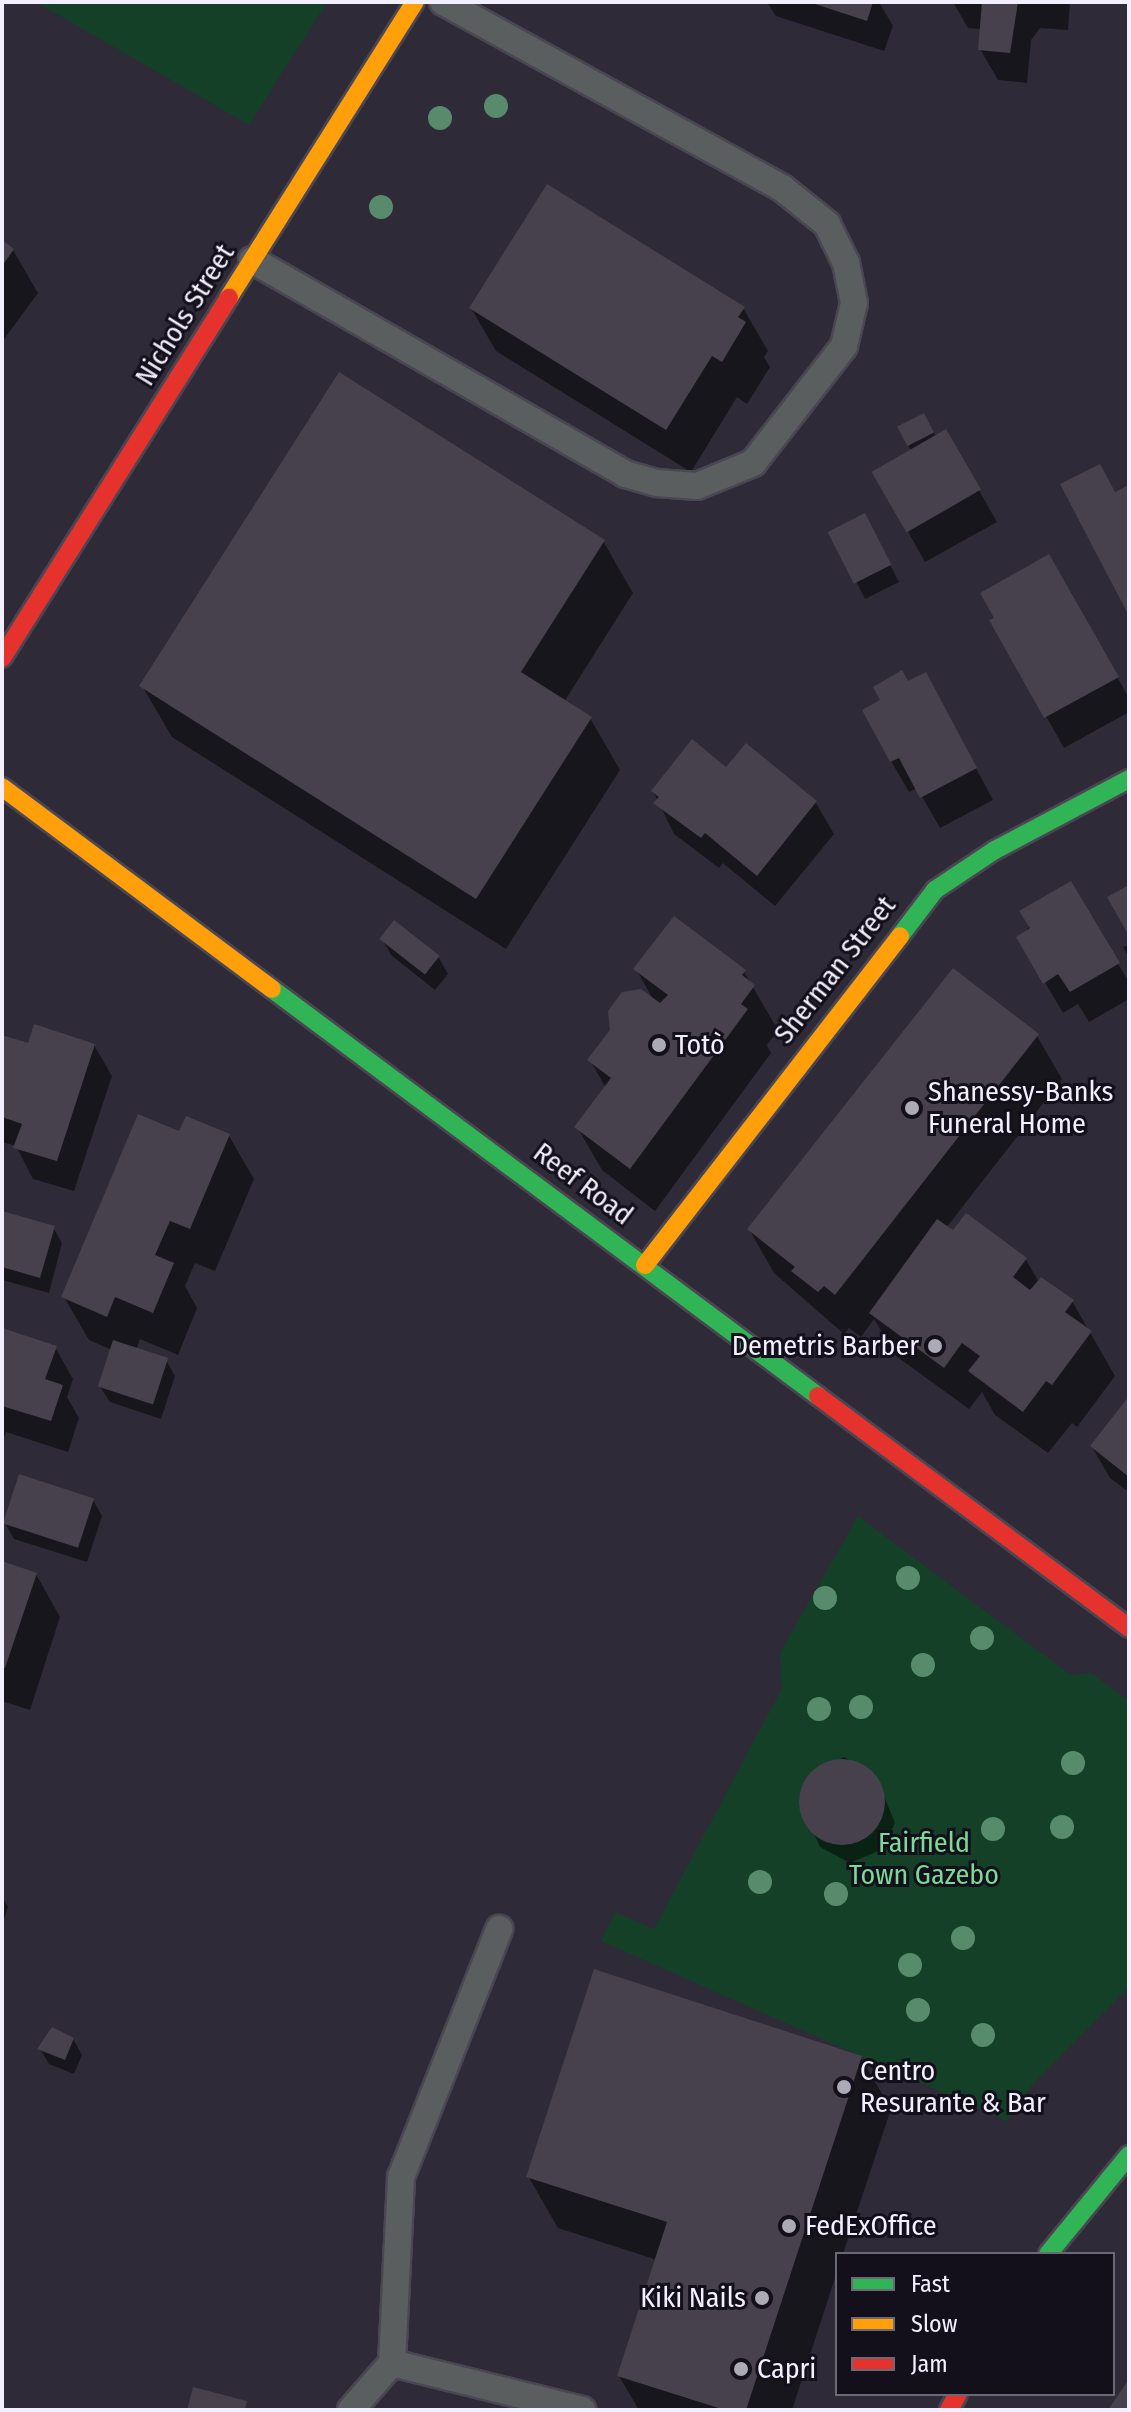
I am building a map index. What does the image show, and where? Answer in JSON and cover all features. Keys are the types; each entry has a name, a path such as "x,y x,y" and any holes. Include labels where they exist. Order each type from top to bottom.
{"street":[{"name":"Nichols Street","path":"2,658 415,2"},
{"name":"Sherman Street","path":"645,1265 935,890 995,850 1129,779"},
{"name":"Reef Road","path":"2,787 1129,1628"},
{"path":"1050,2252 1129,2155"}],"lane":[{"path":"252,260 625,474 657,483 697,486 753,463 844,346 854,303 846,263 827,224 782,188 443,2"},
{"path":"351,2410 392,2363 401,2177 499,1929"},
{"path":"392,2363 488,2399 582,2410"}],"green space":[{"path":"36,2 327,2 249,125"},
{"name":"Fairfield Town Gazebo","path":"858,1516 1071,1675 1091,1673 1129,1701 1129,1987 1031,2086 1007,2121 601,1941 615,1912 654,1929 781,1690 780,1653"}],"building":[{"path":"809,2 873,2 867,21"},
{"path":"982,2 1018,2 1010,53 978,50"},
{"path":"547,184 745,307 738,317 746,322 722,362 712,356 666,430 469,308"},
{"path":"2,240 14,249 2,266"},
{"path":"339,372 605,540 521,672 592,717 476,899 139,686"},
{"path":"924,413 934,433 907,446 897,427"},
{"path":"946,429 981,490 907,533 872,472"},
{"path":"1100,464 1115,492 1129,485 1129,616 1060,484"},
{"path":"865,513 891,565 854,584 828,532"},
{"path":"1049,554 1119,677 1044,718 989,620 994,618 980,593"},
{"path":"902,670 908,681 926,672 977,768 920,798 899,758 890,762 862,710 880,700 873,687"},
{"path":"692,739 726,767 746,743 817,801 757,876 705,833 701,838 653,803 659,797 651,791"},
{"path":"1071,881 1120,963 1070,992 1058,974 1043,984 1016,937 1030,928 1019,911"},
{"path":"1129,885 1129,936 1107,897"},
{"name":"Totò","path":"674,916 746,970 742,975 755,985 741,1004 748,1009 630,1169 574,1127 611,1078 587,1060 610,1030 608,1011 622,992 641,989 660,1003 668,995 633,969"},
{"path":"394,920 440,956 425,975 379,939"},
{"name":"Shanessy-Banks Funeral Home","path":"953,968 1039,1034 835,1295 824,1286 818,1292 791,1271 795,1267 747,1229"},
{"path":"34,1024 95,1044 57,1161 13,1148 22,1124 2,1117 2,1035 28,1043"},
{"path":"138,1114 179,1131 186,1116 230,1134 190,1229 170,1221 155,1255 174,1263 153,1313 115,1297 107,1317 61,1297"},
{"path":"2,1211 55,1226 40,1278 2,1267"},
{"path":"966,1213 1027,1258 1013,1277 1030,1290 1041,1277 1074,1300 1065,1312 1092,1331 1052,1385 1046,1381 1023,1412 968,1371 980,1356 962,1343 944,1368 869,1313 937,1219 953,1230"},
{"path":"2,1328 57,1346 45,1379 63,1385 51,1421 2,1406"},
{"path":"113,1340 168,1358 153,1405 98,1387"},
{"path":"1129,1396 1129,1477 1090,1446"},
{"path":"19,1474 94,1498 78,1548 3,1523"},
{"path":"2,1561 37,1573 5,1668 2,1667"},
{"path":"842,1759 866,1766 878,1778 885,1802 878,1826 866,1838 842,1845 818,1838 806,1826 799,1802 806,1778 818,1766"},
{"path":"594,1969 862,2056 746,2410 725,2410 617,2376 667,2222 526,2177"},
{"path":"52,2027 74,2038 65,2060 37,2049"},
{"path":"1129,2379 1129,2410 1108,2410"},
{"path":"193,2387 247,2401 245,2410 187,2410"}],"traffic: fast":[{"path":"900,936 935,890 995,850 1129,779"},
{"path":"272,989 818,1396"},
{"path":"1050,2252 1129,2155"}],"traffic: slow":[{"path":"229,297 415,2"},
{"path":"2,787 272,989"},
{"path":"645,1265 900,936"}],"traffic: jam":[{"path":"2,658 229,297"},
{"path":"818,1396 1129,1628"},
{"path":"949,2410 957,2396"}],"place":[{"name":"Totò","path":"659,1045"},
{"name":"Shanessy-Banks Funeral Home","path":"912,1108"},
{"name":"Demetris Barber","path":"935,1346"},
{"name":"Centro Resurante & Bar","path":"844,2087"},
{"name":"FedExOffice","path":"789,2226"},
{"name":"Kiki Nails","path":"762,2298"},
{"name":"Capri","path":"741,2369"}]}
